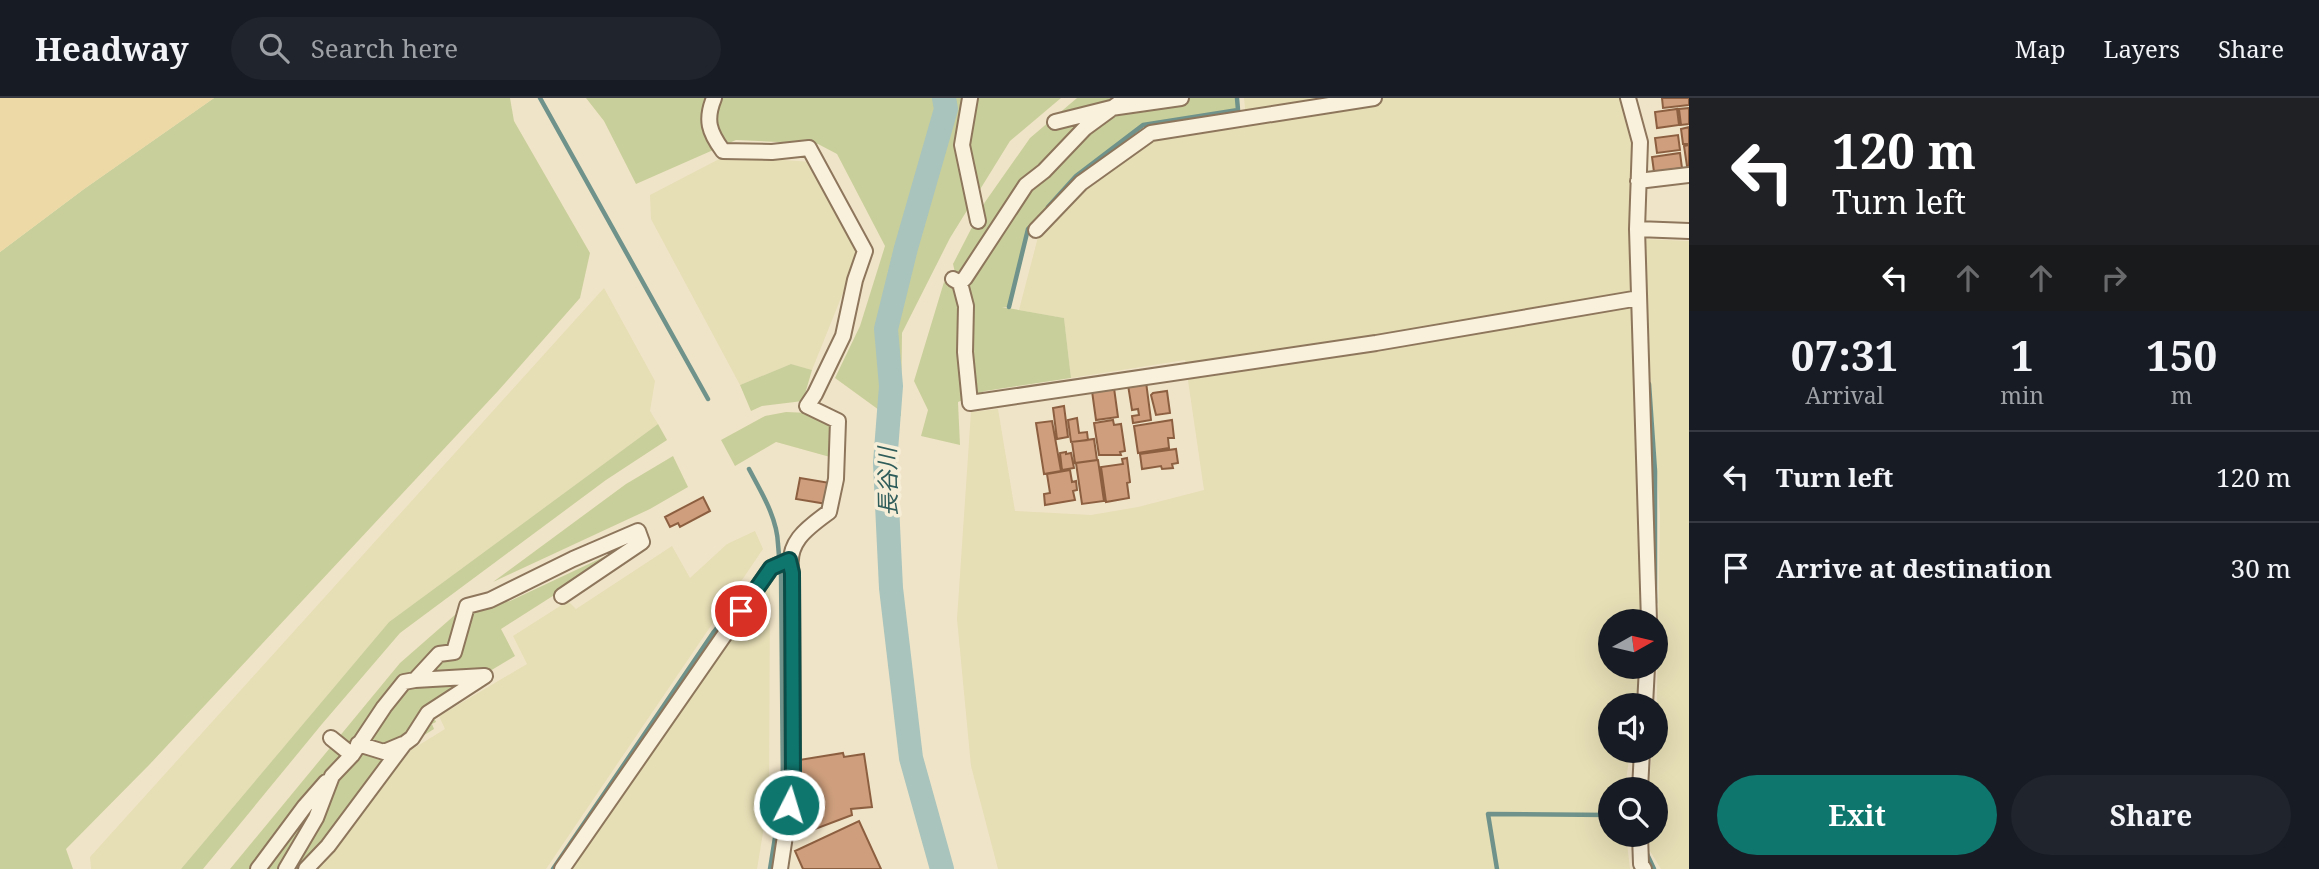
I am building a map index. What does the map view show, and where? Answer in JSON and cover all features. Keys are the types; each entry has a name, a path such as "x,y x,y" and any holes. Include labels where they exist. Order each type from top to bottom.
{"street":[{"path":"714,98 709,118 711,135 723,151 772,152 809,148 865,251 855,280 843,336 807,406 838,421 836,479 830,512 800,534 789,560 792,573 793,783 780,869"},
{"path":"970,98 962,145 978,221"},
{"path":"1126,98 1085,128 1044,171 1026,185 965,278 956,281 966,306 965,352 970,403 1376,343 1639,298"},
{"path":"1055,122 1111,108 1181,98"},
{"path":"1035,230 1082,183 1151,133 1374,98"},
{"path":"1628,98 1640,142 1637,229 1649,609"},
{"path":"1638,181 1689,175"},
{"path":"1637,229 1689,230"},
{"path":"415,680 439,654 454,652 467,606 490,600 638,531 642,542 562,596"},
{"path":"562,869 771,568 789,560"},
{"path":"258,869 305,806 355,750 404,682 485,676 428,713 412,738 404,744 384,752 355,750 331,738"},
{"path":"306,869 328,846 404,744"},
{"path":"286,869 316,818 332,776"},
{"path":"1640,847 1641,864 1644,869"}],"shaded area":[{"path":"1244,98 1620,98 1631,142 1642,609 1598,609 1598,679 1638,679 1637,693 1598,693 1598,763 1628,763 1627,777 1598,777 1598,847 1627,847 1630,869 998,869 971,766 957,619 971,412 998,409 1015,511 1091,515 1138,507 1204,490 1185,360 1071,378 1064,318 1019,310 1038,237 1082,190 1152,139 1247,127"},
{"path":"725,156 812,162 861,248 812,370 791,364 740,385 651,219 650,195"},
{"path":"1644,239 1689,241 1689,869 1661,869 1650,851 1650,847 1668,847 1668,777 1650,777 1651,763 1668,763 1668,693 1657,693 1657,679 1668,679 1668,609 1658,609 1660,516 1646,319"},
{"path":"604,288 655,381 650,411 658,424 389,622 181,869 91,869 90,857"},
{"path":"755,531 763,549 546,869 318,869 411,750 445,729 439,716 527,664 513,636 568,601 576,609 672,546 690,578 727,544"},
{"path":"770,584 769,796 757,869 572,869"}],"green space":[{"path":"214,98 510,98 514,121 590,253 580,298 498,391 150,764 66,849 73,869 0,869 0,252"},
{"path":"586,98 1061,98 1010,141 950,238 902,333 901,416 890,418 835,378 860,326 885,246 837,154 818,144 736,140 636,184 604,121"},
{"path":"1077,98 1237,98 1238,110 1143,125 1076,176 1028,229 1009,307 1002,307 1064,318 1071,378 985,391 958,402 960,445 921,436 928,410 914,381 944,282 959,290 953,264 985,202 1030,138"},
{"path":"791,364 812,370 803,401 762,406 751,411 740,385"},
{"path":"786,412 810,413 834,427 830,457 776,442 735,466 721,440 765,416"},
{"path":"658,424 667,440 606,480 400,633 203,869 181,869 389,622"},
{"path":"673,456 688,487 650,509 493,582 626,484"},
{"path":"644,538 501,629 515,656 430,707 436,722 432,724 434,729 413,742 302,869 230,869 400,663 464,607 510,601"}],"sand":[{"path":"0,98 214,98 0,252"}],"building":[{"path":"1662,98 1689,98 1689,105 1663,108"},
{"path":"1689,108 1689,124 1681,125 1679,109"},
{"path":"1677,109 1679,125 1657,128 1655,112"},
{"path":"1689,127 1689,144 1683,144 1681,129"},
{"path":"1678,135 1680,150 1657,153 1655,138"},
{"path":"1689,145 1689,166 1687,166 1684,146"},
{"path":"1680,153 1682,168 1654,172 1652,157"},
{"path":"1146,382 1151,420 1133,423 1132,416 1139,415 1138,409 1132,410 1128,385"},
{"path":"1114,388 1118,417 1096,420 1092,391"},
{"path":"1167,391 1170,413 1156,415 1151,395"},
{"path":"1064,406 1068,437 1057,439 1053,408"},
{"path":"1077,418 1079,433 1087,432 1088,440 1071,442 1068,420"},
{"path":"1113,420 1114,425 1121,424 1125,451 1120,452 1121,455 1099,455 1094,423"},
{"path":"1172,420 1174,438 1168,438 1169,448 1138,453 1134,426"},
{"path":"1052,421 1061,471 1044,474 1036,423"},
{"path":"1094,439 1097,460 1075,463 1072,442"},
{"path":"1176,449 1178,463 1172,464 1173,468 1162,469 1161,466 1142,469 1140,454"},
{"path":"1060,453 1071,453 1074,468 1062,470"},
{"path":"1127,458 1129,498 1106,502 1101,467 1123,464 1122,459"},
{"path":"1098,460 1104,501 1082,504 1076,463"},
{"path":"1070,470 1072,482 1076,481 1077,490 1073,491 1075,500 1045,505 1044,494 1050,493 1047,474"},
{"path":"800,478 830,483 827,504 796,499"},
{"path":"703,497 710,511 680,527 678,523 670,527 665,517"},
{"path":"843,753 844,757 864,754 872,807 851,809 852,815 810,831 799,760"},
{"path":"859,821 881,869 803,869 795,851"}],"waterway":[{"path":"540,98 708,399"},
{"name":"長谷川","path":"942,869 911,758 891,588 885,463 891,386 886,329 946,109 944,98"},
{"path":"1048,207 1076,176 1143,125 1238,110 1237,98"},
{"path":"1009,307 1028,229 1033,224"},
{"path":"1649,384 1655,471 1655,603"},
{"path":"749,469 775,524 781,572 783,787 770,869"},
{"path":"553,869 713,633 746,592"},
{"path":"1497,869 1488,814 1598,815"},
{"path":"1647,854 1654,869"}],"route":[{"path":"741,611 771,568 789,560 792,573 793,783 789,805"}]}
